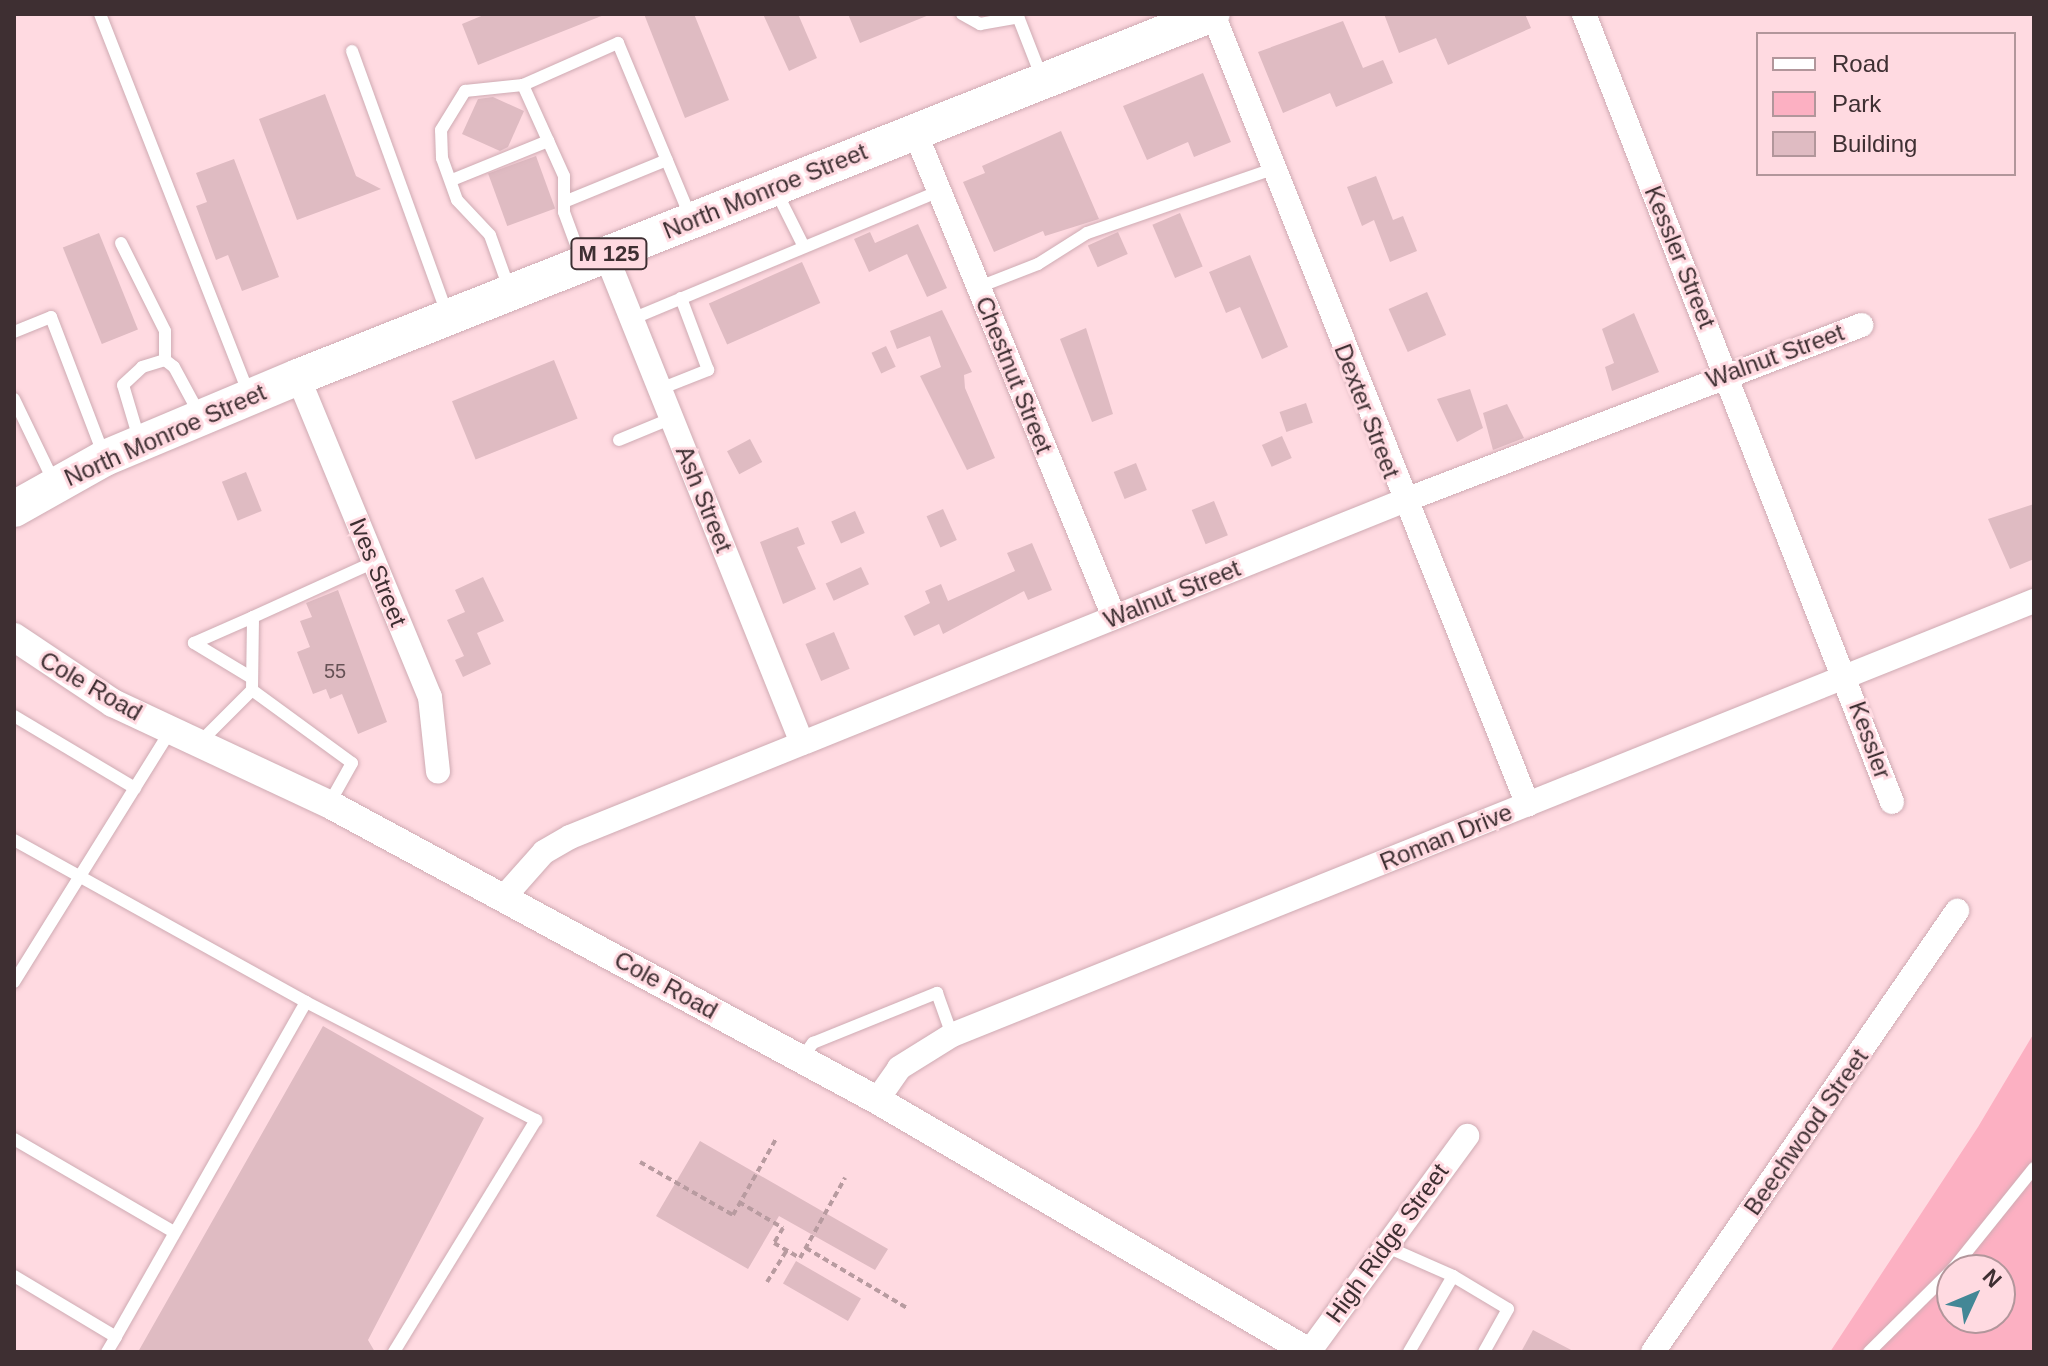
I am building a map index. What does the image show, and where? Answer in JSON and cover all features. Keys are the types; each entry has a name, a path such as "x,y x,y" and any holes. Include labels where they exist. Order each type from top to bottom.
{"main road":[{"name":"North Monroe Street","path":"14,509 105,458 298,377 1213,14"}],"street":[{"name":"Dexter Street","path":"1213,14 1403,501 1528,805"},
{"name":"Kessler Street","path":"1584,14 1848,678"},
{"name":"Chestnut Street","path":"915,132 1114,617"},
{"name":"Ash Street","path":"594,259 632,319 802,743"},
{"name":"Walnut Street","path":"504,897 544,852 570,837 1403,501 1727,373 1861,325"},
{"name":"Ives Street","path":"298,377 430,697 438,772"},
{"name":"Roman Drive","path":"877,1100 899,1068 952,1035 2034,601"},
{"name":"Cole Road","path":"14,637 77,682 329,804 877,1100 1309,1352"},
{"name":"Kessler","path":"1848,678 1892,802"},
{"name":"Beechwood Street","path":"1653,1352 1957,911"},
{"name":"High Ridge Street","path":"1309,1352 1467,1136"}],"lane":[{"path":"100,14 250,397"},
{"path":"962,14 980,24 1018,15 1043,81"},
{"path":"511,293 490,235 457,200 442,158 441,130 465,91 523,85 618,43 693,220"},
{"path":"352,51 448,317"},
{"path":"523,85 564,176 564,202 594,259"},
{"path":"452,180 548,141"},
{"path":"564,202 667,160"},
{"path":"979,287 1038,264 1087,233 1273,169"},
{"path":"774,188 803,245"},
{"path":"632,319 803,245 939,191"},
{"path":"121,243 165,331 165,360 185,380 201,418"},
{"path":"660,389 708,370 681,298"},
{"path":"14,332 51,317 105,458"},
{"path":"140,443 123,385 128,374 165,360"},
{"path":"14,399 18,419 55,484"},
{"path":"619,440 672,418"},
{"path":"329,804 352,763 252,684 194,643 374,562"},
{"path":"199,743 252,684 253,617"},
{"path":"14,716 135,788"},
{"path":"14,982 171,730"},
{"path":"14,840 306,1002 536,1120 394,1352"},
{"path":"802,1059 813,1043 937,993 952,1035"},
{"path":"107,1352 306,1002"},
{"path":"14,1139 174,1232"},
{"path":"1965,1254 2034,1168"},
{"path":"1385,1246 1453,1276 1508,1309 1484,1352"},
{"path":"14,1276 116,1337"},
{"path":"1409,1352 1453,1276"},
{"path":"1869,1352 1936,1286"}],"path":[{"path":"640,1162 733,1215 776,1139"},
{"path":"739,1202 783,1228 774,1243 800,1258 845,1178"},
{"path":"806,1248 907,1308"},
{"path":"767,1282 787,1250"}],"green space":[{"path":"2034,1033 2034,1352 1830,1352 1978,1127"}],"building":[{"path":"486,14 604,15 478,65 462,24"},
{"path":"644,14 694,14 729,100 685,118"},
{"path":"763,14 798,14 817,58 789,71"},
{"path":"848,14 929,14 929,15 860,43"},
{"path":"1384,14 1525,14 1531,28 1448,65 1436,38 1399,53"},
{"path":"1343,21 1363,68 1383,60 1393,83 1336,107 1330,93 1283,113 1258,52"},
{"path":"1203,73 1231,142 1194,157 1188,142 1147,160 1123,106"},
{"path":"325,94 356,176 381,189 297,220 259,119"},
{"path":"493,97 524,111 508,147 500,151 462,134 478,99"},
{"path":"1061,131 1099,219 1045,236 1043,231 994,252 963,182 985,173 982,166"},
{"path":"536,156 555,209 507,226 488,173"},
{"path":"234,159 279,277 242,291 228,255 216,260 196,206 207,202 196,173"},
{"path":"1376,176 1393,220 1403,216 1417,251 1390,262 1374,220 1362,226 1347,187"},
{"path":"1180,213 1203,266 1175,278 1152,225"},
{"path":"918,224 947,288 927,297 907,254 869,272 854,239 870,232 875,243"},
{"path":"1118,232 1128,254 1098,267 1088,245"},
{"path":"99,233 138,329 102,344 63,248"},
{"path":"1250,255 1288,347 1262,359 1240,307 1226,313 1209,272"},
{"path":"802,262 820,303 727,345 709,303"},
{"path":"1427,292 1446,335 1408,352 1389,309"},
{"path":"942,310 972,372 964,375 965,388 995,458 967,470 920,376 941,367 930,336 897,349 890,331"},
{"path":"1634,313 1659,372 1612,391 1605,367 1614,363 1602,329"},
{"path":"1086,328 1113,414 1092,422 1060,339"},
{"path":"886,346 896,367 881,374 871,353"},
{"path":"554,360 578,418 476,460 452,401"},
{"path":"1470,389 1483,428 1457,442 1437,399"},
{"path":"1306,403 1313,423 1286,432 1280,412"},
{"path":"1507,404 1524,438 1493,450 1483,413"},
{"path":"1282,436 1292,458 1272,467 1262,445"},
{"path":"750,439 762,462 739,474 727,451"},
{"path":"1136,463 1147,490 1125,499 1114,472"},
{"path":"246,472 262,511 238,521 222,482"},
{"path":"1214,501 1228,535 1206,544 1192,510"},
{"path":"2034,504 2034,559 2010,569 1988,519"},
{"path":"943,509 957,540 940,547 927,516"},
{"path":"855,511 865,533 841,544 831,522"},
{"path":"798,527 805,544 797,547 816,589 783,604 760,542"},
{"path":"1032,543 1052,590 1028,600 1024,591 943,634 939,624 914,636 904,616 930,603 925,591 941,584 948,601 1015,571 1007,553"},
{"path":"861,567 869,584 834,601 826,583"},
{"path":"483,577 504,621 477,633 491,664 463,677 455,660 464,656 447,620 465,612 455,590"},
{"path":"338,590 387,722 358,734 342,694 330,699 326,689 313,694 297,652 310,647 300,621 312,617 306,603"},
{"path":"834,632 850,669 821,681 805,644"},
{"path":"323,1026 484,1118 368,1340 375,1352 138,1352"},
{"path":"700,1141 888,1249 875,1270 779,1216 748,1269 656,1216"},
{"path":"796,1261 861,1298 848,1321 783,1284"},
{"path":"1533,1330 1575,1352 1521,1352"}]}
